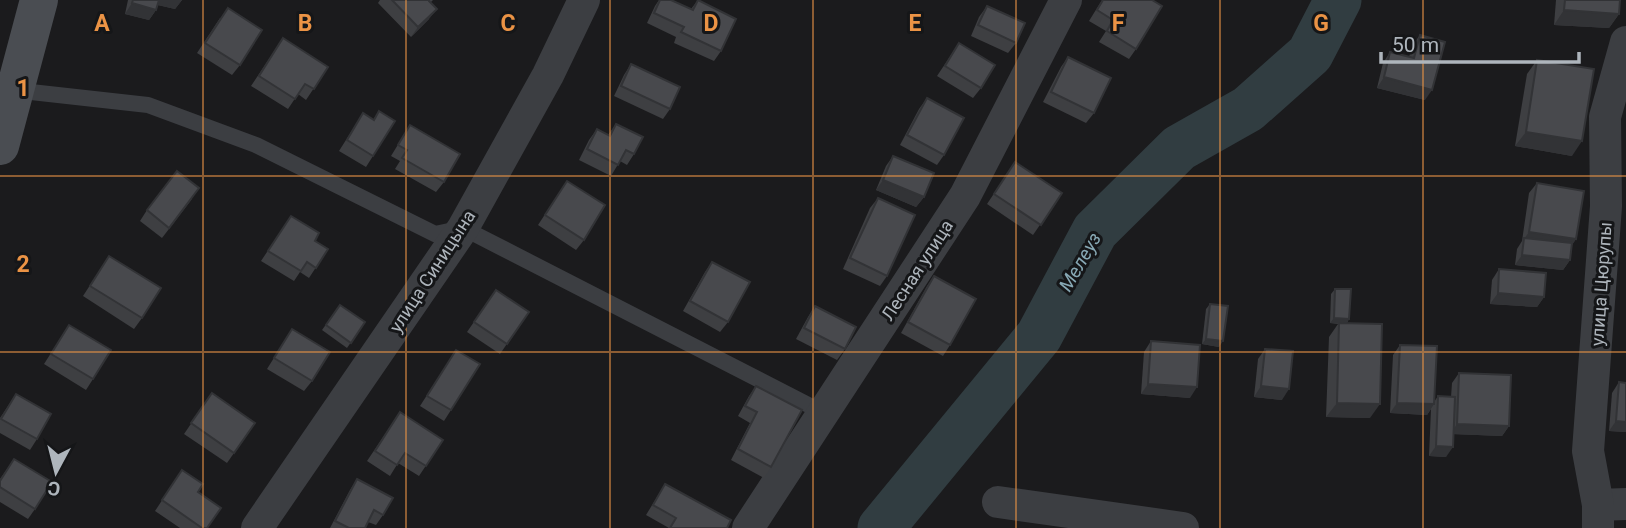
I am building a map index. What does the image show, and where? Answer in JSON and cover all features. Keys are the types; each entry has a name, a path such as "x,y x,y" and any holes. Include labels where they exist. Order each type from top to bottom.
{"main road":[{"path":"0,146 8,89 39,0"}],"street":[{"name":"улица Синицына","path":"257,528 463,228 548,75 584,0"},
{"name":"Лесная улица","path":"748,528 965,196 1066,0"},
{"name":"улица Цюрупы","path":"1607,512 1588,452 1616,206 1605,117 1626,42"},
{"path":"998,502 1184,528"}],"lane":[{"path":"8,89 148,105 256,145 435,234 463,228 824,413"}],"building":[{"path":"133,0 159,0 156,10 132,3"},
{"path":"392,0 429,0 437,9 418,27"},
{"path":"660,0 671,0 693,10 698,0 736,19 721,51 681,32 684,27 654,13"},
{"path":"1103,0 1152,0 1162,6 1136,49 1107,31 1113,20 1097,10"},
{"path":"1565,0 1620,0 1619,14 1564,10"},
{"path":"987,6 1025,23 1016,43 978,25"},
{"path":"228,8 262,30 240,65 205,43"},
{"path":"1420,35 1445,42 1432,90 1384,77 1390,52 1414,58"},
{"path":"283,38 328,67 314,89 305,84 295,99 259,76"},
{"path":"959,43 995,65 981,88 945,66"},
{"path":"1068,57 1111,78 1094,113 1051,92"},
{"path":"1537,60 1594,69 1582,141 1526,132"},
{"path":"631,64 680,87 670,109 621,86"},
{"path":"927,98 964,118 944,155 907,135"},
{"path":"379,111 395,121 373,156 347,140 363,113 374,120"},
{"path":"616,124 643,137 634,154 626,150 618,165 587,149 597,129 610,136"},
{"path":"410,125 460,154 444,182 402,158 407,150 398,145"},
{"path":"893,156 934,173 924,197 883,180"},
{"path":"1015,162 1062,193 1041,225 994,194"},
{"path":"177,171 199,188 169,228 147,210"},
{"path":"567,181 605,205 584,240 545,215"},
{"path":"1537,183 1584,191 1576,239 1529,232"},
{"path":"878,198 915,215 887,276 850,258"},
{"path":"291,216 319,233 315,241 328,249 316,268 307,262 301,271 268,251"},
{"path":"1524,238 1572,243 1570,260 1522,255"},
{"path":"109,256 161,288 142,318 90,286"},
{"path":"712,262 750,282 728,322 690,301"},
{"path":"1499,269 1546,273 1544,297 1498,293"},
{"path":"934,276 976,299 950,345 908,322"},
{"path":"1335,289 1351,289 1349,319 1334,318"},
{"path":"496,290 529,312 507,344 474,322"},
{"path":"1210,304 1228,306 1223,341 1206,339"},
{"path":"340,305 365,322 351,343 326,325"},
{"path":"815,306 856,327 845,349 804,328"},
{"path":"1339,323 1382,324 1380,404 1337,403"},
{"path":"69,325 111,350 93,379 51,354"},
{"path":"292,329 330,352 312,381 274,358"},
{"path":"1151,341 1200,345 1197,387 1148,384"},
{"path":"1400,345 1437,346 1434,404 1397,403"},
{"path":"1265,349 1293,351 1289,389 1261,386"},
{"path":"456,350 480,364 451,410 427,396"},
{"path":"1459,373 1511,375 1509,426 1457,424"},
{"path":"1619,382 1626,383 1626,422 1616,421"},
{"path":"756,386 802,410 771,467 738,449 757,412 745,406"},
{"path":"212,393 255,423 234,453 191,423"},
{"path":"16,394 51,414 37,439 1,419"},
{"path":"1438,396 1455,397 1453,447 1436,446"},
{"path":"400,412 443,440 426,466 405,453 397,465 375,451"},
{"path":"14,459 52,482 35,509 0,487 0,481"},
{"path":"182,470 203,484 198,492 221,508 207,528 202,528 162,500"},
{"path":"357,479 393,498 383,515 374,510 365,528 349,528 335,521"},
{"path":"665,484 731,520 727,528 670,528 676,518 653,505"}],"waterway":[{"name":"Мелеуз","path":"881,528 1039,336 1095,231 1179,148 1248,109 1310,54 1338,0"}]}
